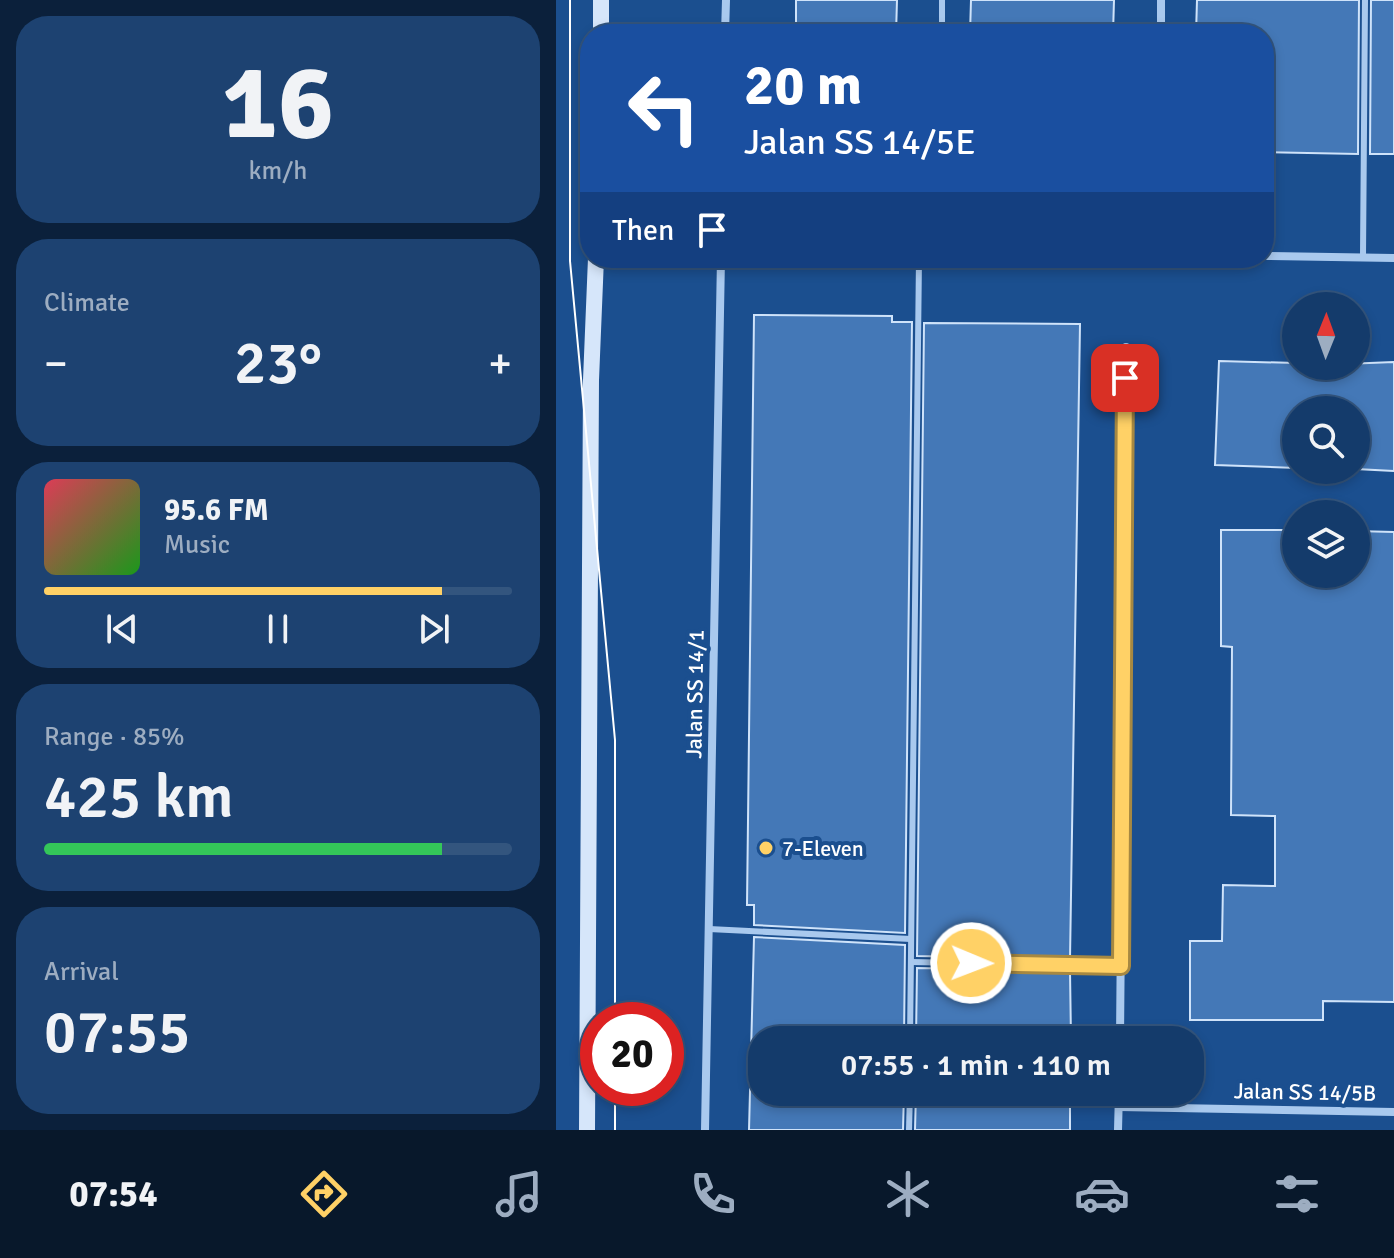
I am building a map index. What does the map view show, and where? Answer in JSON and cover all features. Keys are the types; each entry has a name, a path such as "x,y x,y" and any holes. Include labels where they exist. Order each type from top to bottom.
{"main road":[{"path":"601,0 601,24"},
{"path":"587,1130 591,380 596,268"}],"street":[{"path":"725,24 726,0"},
{"path":"1161,0 1161,24"},
{"path":"1274,256 1394,258"},
{"name":"Jalan SS 14/1","path":"705,1130 721,268"},
{"path":"1120,1026 1126,347"},
{"path":"1118,1130 1119,1107"},
{"name":"Jalan SS 14/5B","path":"1119,1107 1394,1112"}],"lane":[{"path":"942,0 942,24"},
{"path":"1363,257 1365,0"},
{"path":"910,1026 919,268"},
{"path":"709,929 911,939"},
{"path":"911,962 1121,966"},
{"path":"909,1130 910,1106"}],"building":[{"path":"796,0 897,0 896,24 796,24"},
{"path":"971,0 1114,0 1113,24 970,24"},
{"path":"1197,0 1359,0 1358,154 1274,152 1274,24 1196,24"},
{"path":"1371,0 1394,0 1394,154 1370,154"},
{"path":"754,315 892,316 892,322 912,322 905,933 754,925 754,905 747,905"},
{"path":"924,323 1080,324 1070,959 917,956"},
{"path":"1219,361 1282,363 1282,380 1370,380 1370,363 1394,362 1394,471 1370,470 1370,396 1282,396 1282,467 1215,465"},
{"path":"1221,530 1282,530 1282,588 1370,588 1370,531 1394,532 1394,1002 1323,1001 1323,1020 1190,1020 1190,941 1222,941 1223,885 1275,886 1275,816 1231,815 1232,647 1221,646"},
{"path":"754,937 905,945 904,1026 752,1026"},
{"path":"917,968 1070,971 1071,1026 916,1026"},
{"path":"750,1106 904,1106 903,1130 749,1130"},
{"path":"916,1106 1070,1106 1070,1130 915,1130"}],"tram line":[{"path":"570,0 570,261 615,740 615,1002"},
{"path":"615,1106 615,1130"}],"place":[{"name":"7-Eleven","path":"766,848"}],"route":[{"path":"971,963 1121,966 1125,378"}]}
